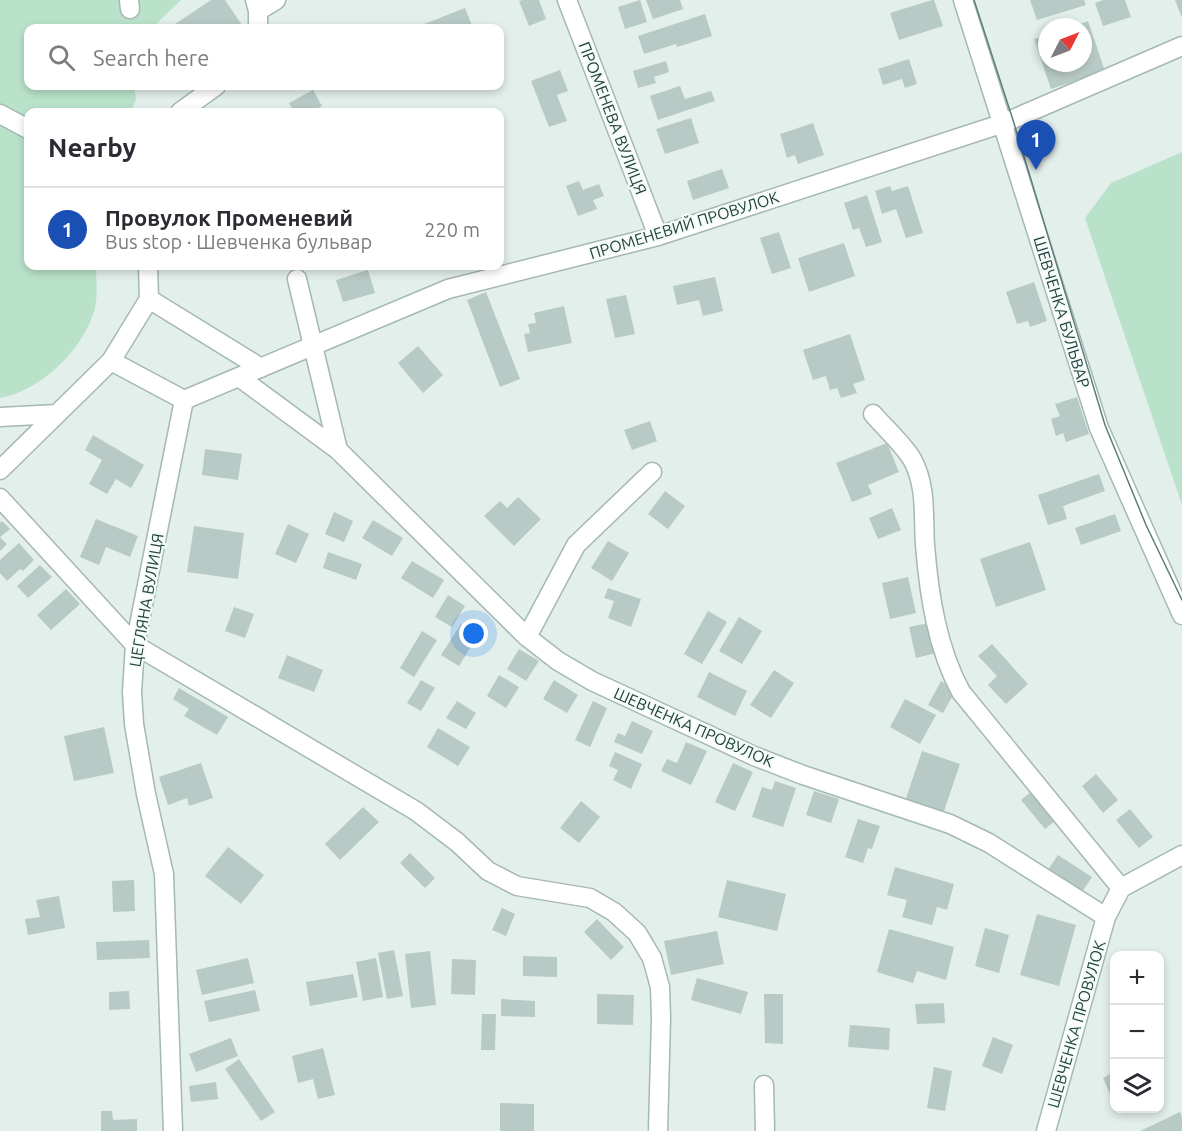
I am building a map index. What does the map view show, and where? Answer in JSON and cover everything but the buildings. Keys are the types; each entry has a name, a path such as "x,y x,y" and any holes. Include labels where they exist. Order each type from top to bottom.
{"street":[{"path":"257,13 276,0"},
{"name":"ПРОМЕНЕВА ВУЛИЦЯ","path":"567,0 658,236"},
{"name":"ШЕВЧЕНКА БУЛЬВАР","path":"963,0 1004,123 1099,428 1182,615"},
{"name":"ПРОМЕНЕВИЙ ПРОВУЛОК","path":"184,400 448,289 658,236 1004,123 1182,46"},
{"path":"186,108 210,90"},
{"path":"0,114 24,127"},
{"path":"0,470 111,361 149,299 148,270"},
{"path":"297,279 338,450"},
{"path":"149,299 261,368"},
{"path":"111,361 184,400"},
{"name":"ШЕВЧЕНКА ПРОВУЛОК","path":"239,377 338,450 527,637 558,661 592,681 754,756 803,775 950,824 989,843 1106,917"},
{"name":"ЦЕГЛЯНА ВУЛИЦЯ","path":"173,1131 164,874 146,794 134,723 132,692 135,645 184,400"},
{"path":"0,417 57,414"},
{"path":"873,414 912,459 923,489 925,545 930,591 942,649 949,671 961,692 1120,888 1182,855"},
{"path":"527,637 576,545 652,472"},
{"path":"1,500 135,645 416,811 457,842 488,871 517,886 590,898 614,912 637,933 652,958 660,987 658,1131"},
{"name":"ШЕВЧЕНКА ПРОВУЛОК","path":"1046,1131 1106,917 1120,888"},
{"path":"764,1085 765,1131"}],"green space":[{"path":"0,0 181,0 156,24 24,24 24,90 135,90 136,99 133,108 24,108 24,270 96,270 96,298 90,323 82,338 59,365 31,387 0,398"},
{"path":"1182,152 1182,505 1085,218 1111,183"}],"tram line":[{"path":"974,0 1013,120 1105,425 1146,525 1182,600"}],"place":[{"name":"Провулок Променевий","path":"1036,170"}]}
